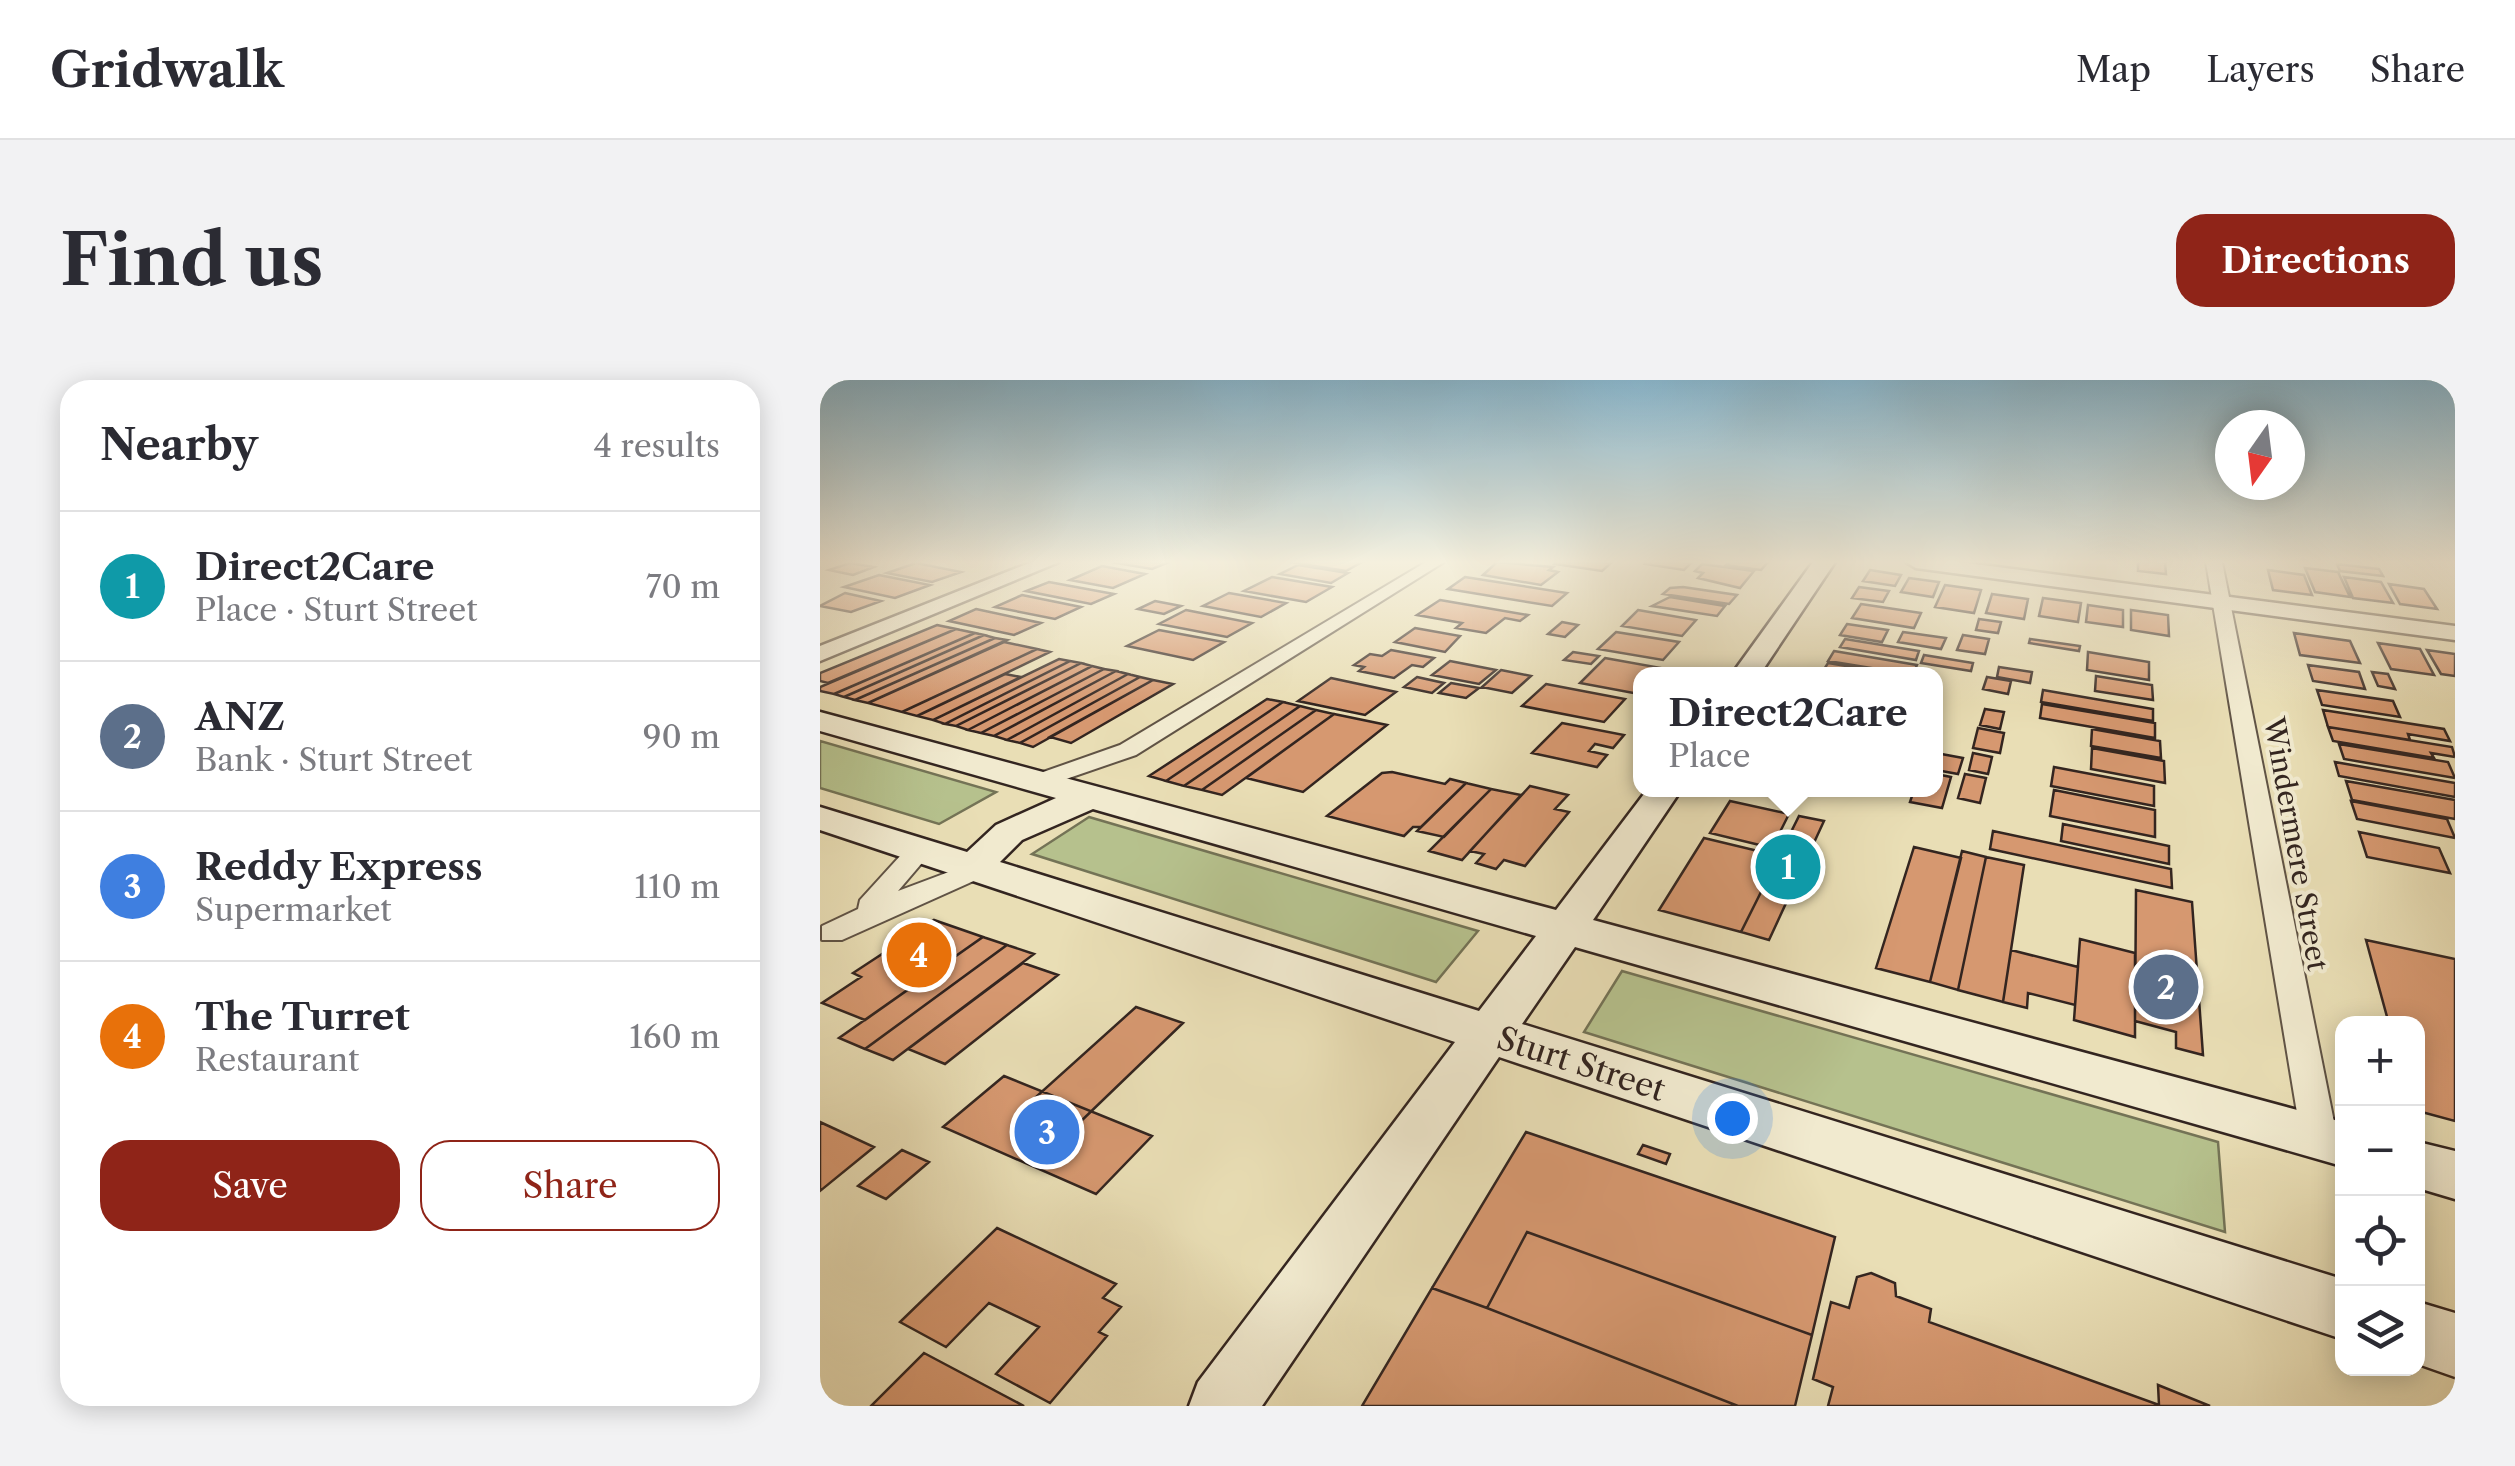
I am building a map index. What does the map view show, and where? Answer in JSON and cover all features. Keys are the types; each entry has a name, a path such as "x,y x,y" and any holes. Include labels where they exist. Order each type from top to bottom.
{"main road":[{"path":"1751,667 1791,610"},
{"path":"820,721 2331,1141"},
{"path":"920,850 950,844 986,828 1022,804 1038,782"},
{"path":"978,869 988,850 1017,828 1093,797"},
{"path":"1222,1406 1659,797"},
{"name":"Sturt Street","path":"820,818 2335,1307"},
{"path":"2425,1167 2455,1175"},
{"path":"2425,1335 2455,1346"}],"street":[{"path":"820,654 930,610"},
{"path":"1038,782 1136,746 1358,610"},
{"name":"Windermere Street","path":"2223,610 2331,1141"},
{"path":"2288,610 2455,632"},
{"path":"1093,797 1106,772 1136,746"},
{"path":"826,937 878,898 920,850"},
{"path":"826,937 902,899 978,869"}],"green space":[{"path":"820,741 996,792 939,824 820,788"},
{"path":"1089,817 1478,931 1436,982 1032,854"},
{"path":"1622,971 2218,1142 2225,1232 1584,1032"}],"building":[{"path":"980,610 1041,623 1014,635 949,621"},
{"path":"1009,610 1075,610 1055,619"},
{"path":"1186,610 1252,623 1227,637 1159,624"},
{"path":"1223,610 1274,610 1261,617"},
{"path":"1425,610 1498,610 1528,615 1520,621 1505,618 1486,633 1456,628 1462,623 1417,615"},
{"path":"1638,610 1696,620 1682,636 1622,626"},
{"path":"1677,610 1722,610 1717,616"},
{"path":"1857,610 1921,613 1914,628 1852,618"},
{"path":"1987,610 2026,610 2024,619 1986,613"},
{"path":"2040,610 2080,610 2078,622 2039,616"},
{"path":"2087,610 2123,610 2123,627 2086,622"},
{"path":"2131,610 2168,615 2169,636 2131,630"},
{"path":"1979,619 2001,622 1998,633 1976,630"},
{"path":"1562,622 1578,625 1565,637 1548,634"},
{"path":"1847,624 1888,630 1882,642 1840,635"},
{"path":"937,625 956,629 828,683 820,681 820,673"},
{"path":"1415,628 1460,636 1445,652 1395,642"},
{"path":"956,629 975,633 834,694 820,691 820,687"},
{"path":"1159,630 1224,642 1193,660 1127,646"},
{"path":"1616,632 1679,642 1663,660 1598,649"},
{"path":"1903,632 1946,638 1941,649 1898,642"},
{"path":"975,633 984,635 844,697 834,694"},
{"path":"2294,633 2350,641 2360,663 2300,655"},
{"path":"984,635 995,638 855,700 844,697"},
{"path":"1963,635 1989,639 1985,654 1957,650"},
{"path":"995,638 1007,640 868,703 855,700"},
{"path":"1845,639 1919,651 1916,660 1840,647"},
{"path":"2030,639 2080,646 2079,651 2029,643"},
{"path":"1004,642 1037,649 902,712 868,703"},
{"path":"2378,643 2420,649 2434,675 2391,669"},
{"path":"1037,649 1050,652 917,716 902,712"},
{"path":"1391,650 1434,658 1423,667 1412,665 1394,678 1359,671 1364,667 1354,665 1370,654 1382,656"},
{"path":"2427,650 2455,654 2455,676 2441,674"},
{"path":"1834,651 1917,665 1865,667 1828,661"},
{"path":"1573,652 1599,656 1591,664 1564,660"},
{"path":"2088,652 2149,662 2149,680 2087,670"},
{"path":"1924,655 1973,663 1971,671 1921,663"},
{"path":"1605,658 1655,667 1633,667 1633,693 1580,683"},
{"path":"1059,659 1070,661 945,724 933,720"},
{"path":"1070,661 1081,663 956,726 945,724"},
{"path":"1450,661 1496,670 1479,684 1432,675"},
{"path":"1081,663 1092,666 968,730 956,726"},
{"path":"2308,665 2359,672 2365,689 2313,681"},
{"path":"1092,666 1104,669 981,733 968,730"},
{"path":"1999,667 2032,672 2030,683 1997,677"},
{"path":"1104,669 1116,671 994,736 981,733"},
{"path":"1501,670 1531,676 1512,693 1482,687"},
{"path":"1116,671 1128,674 1007,740 994,736"},
{"path":"2372,672 2388,674 2395,689 2378,686"},
{"path":"1005,674 1021,677 933,720 917,716"},
{"path":"1128,674 1140,677 1020,743 1007,740"},
{"path":"2096,676 2152,685 2153,700 2095,691"},
{"path":"1140,677 1153,680 1033,747 1020,743"},
{"path":"1417,677 1444,683 1432,693 1404,687"},
{"path":"1987,677 2011,681 2008,694 1983,689"},
{"path":"1331,678 1396,692 1365,715 1298,701"},
{"path":"1153,680 1173,684 1071,743 1050,737"},
{"path":"1451,683 1479,688 1466,698 1439,693"},
{"path":"1546,684 1625,699 1604,722 1522,706"},
{"path":"2043,690 2153,709 2153,721 2041,702"},
{"path":"2317,690 2393,701 2400,717 2322,705"},
{"path":"1267,699 1283,702 1166,781 1149,776"},
{"path":"1283,702 1300,706 1184,786 1166,781"},
{"path":"2042,704 2155,723 2155,738 2040,718"},
{"path":"1300,706 1316,710 1202,790 1184,786"},
{"path":"1985,709 2004,712 2000,729 1980,725"},
{"path":"1316,710 1334,714 1222,795 1202,790"},
{"path":"2323,710 2444,729 2450,741 2408,734 2410,740 2328,727"},
{"path":"1334,714 1387,725 1303,792 1246,778"},
{"path":"1562,723 1624,735 1613,748 1595,744 1589,751 1607,755 1597,767 1532,753"},
{"path":"2328,727 2452,747 2455,757 2431,753 2434,758 2333,741"},
{"path":"1978,728 2004,733 2000,753 1973,748"},
{"path":"2092,729 2160,741 2161,758 2091,746"},
{"path":"2339,744 2448,762 2455,778 2344,759"},
{"path":"2092,748 2164,761 2165,783 2091,769"},
{"path":"1973,753 1992,757 1988,774 1969,770"},
{"path":"1943,754 1963,758 1958,774 1943,771"},
{"path":"2335,762 2455,783 2455,797 2339,776"},
{"path":"2054,767 2154,786 2154,806 2051,786"},
{"path":"1382,773 1445,784 1450,779 1466,783 1421,827 1413,827 1404,836 1327,816"},
{"path":"1965,774 1986,778 1980,803 1958,798"},
{"path":"1943,775 1951,777 1942,808 1910,802 1912,797 1943,797"},
{"path":"2346,781 2455,800 2455,819 2352,800"},
{"path":"1466,783 1491,789 1444,837 1417,831"},
{"path":"1530,786 1568,795 1555,809 1569,812 1525,866 1504,860 1496,869 1476,863 1484,854 1470,851"},
{"path":"1491,789 1521,795 1462,860 1429,851"},
{"path":"2054,790 2155,810 2155,837 2050,816"},
{"path":"1730,801 1789,814 1772,848 1710,833"},
{"path":"2351,801 2447,819 2455,838 2357,819"},
{"path":"1799,816 1824,821 1769,940 1741,932"},
{"path":"2063,824 2169,846 2169,864 2061,841"},
{"path":"1993,831 2171,869 2172,888 1990,849"},
{"path":"2359,832 2439,848 2450,873 2367,857"},
{"path":"1704,838 1779,856 1741,932 1659,910"},
{"path":"1914,847 1961,858 1930,982 1876,968"},
{"path":"1962,851 1986,857 1958,990 1930,982"},
{"path":"1986,857 2024,865 2003,1002 1958,990"},
{"path":"2136,890 2192,902 2203,1055 2176,1048 2176,1032 2135,1021"},
{"path":"934,920 983,937 865,1020 822,1003 861,977 853,973"},
{"path":"983,937 1007,945 865,1049 839,1038"},
{"path":"2080,939 2135,953 2135,1037 2074,1020"},
{"path":"2366,940 2455,959 2455,1121 2425,1113 2425,1016 2387,1016"},
{"path":"1007,945 1034,954 893,1060 865,1049"},
{"path":"2011,950 2078,967 2075,1005 2028,993 2027,1008 2003,1002"},
{"path":"1023,963 1058,975 945,1064 908,1049"},
{"path":"1136,1007 1183,1023 1077,1125 1027,1105"},
{"path":"1004,1076 1152,1136 1096,1194 943,1127"},
{"path":"820,1122 874,1147 820,1191"},
{"path":"1526,1132 1835,1237 1812,1335 1527,1232 1487,1308 1432,1288"},
{"path":"1643,1145 1670,1154 1666,1164 1638,1154"},
{"path":"902,1150 929,1162 886,1199 858,1186"},
{"path":"997,1228 1116,1284 1103,1298 1121,1307 1099,1332 1107,1336 1050,1403 996,1374 1039,1327 989,1303 946,1347 900,1322"},
{"path":"1527,1232 1812,1335 1795,1406 1738,1406 1487,1308"},
{"path":"1871,1273 1895,1283 1896,1296 1931,1309 1929,1322 2159,1405 2158,1385 2210,1406 1828,1406 1833,1387 1813,1379 1831,1302 1849,1308 1857,1277"},
{"path":"1432,1288 1487,1308 1738,1406 1362,1406"},
{"path":"924,1353 1024,1406 871,1406"}],"place":[{"name":"Direct2Care","path":"1788,867"},
{"name":"The Turret","path":"919,955"},
{"name":"ANZ","path":"2166,987"},
{"name":"Reddy Express","path":"1047,1132"}]}
